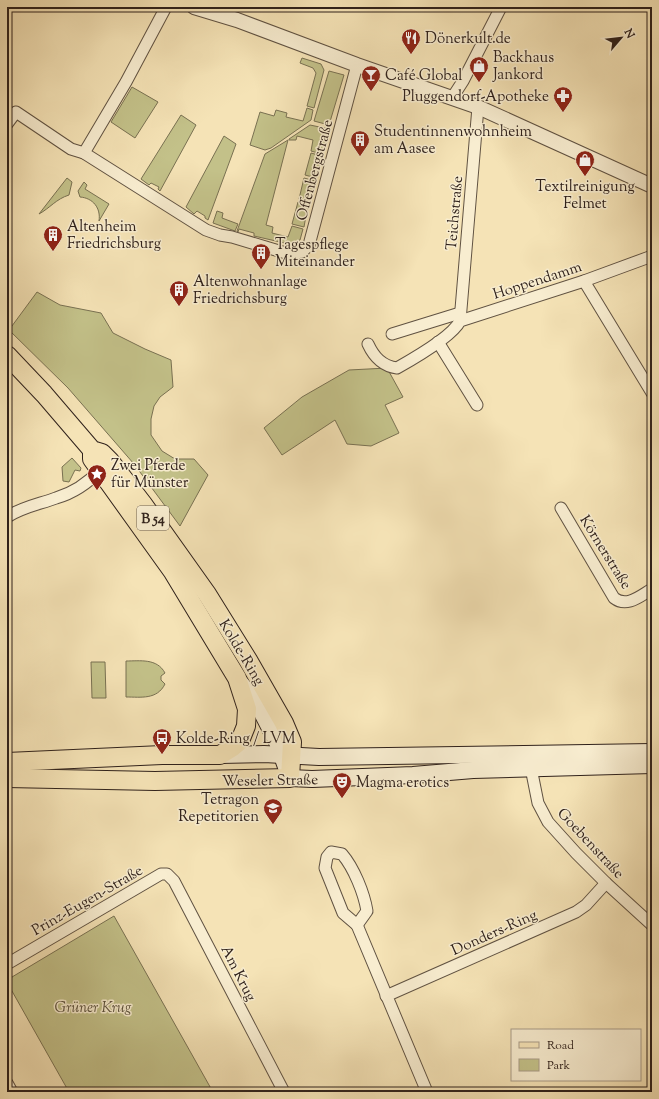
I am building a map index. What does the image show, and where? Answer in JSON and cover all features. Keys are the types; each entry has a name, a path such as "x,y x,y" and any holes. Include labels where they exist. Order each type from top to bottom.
{"main road":[{"name":"Kolde-Ring","path":"7,355 48,399 92,450 102,453 110,461 207,594 248,660 284,723 292,742 287,755 290,778"},
{"name":"Kolde-Ring","path":"92,450 92,459 173,572 237,678 257,703 277,742 287,755"},
{"name":"Kolde-Ring","path":"220,755 240,741 246,726 247,709 237,678"},
{"name":"Weseler Straße","path":"7,762 154,755 287,755 319,757 652,752"},
{"name":"Weseler Straße","path":"7,778 155,781 290,778 312,779 413,775 473,770 652,765"}],"street":[{"path":"84,153 126,82 166,7"},
{"path":"194,7 237,20 357,66 478,107 652,186"},
{"path":"452,98 463,81 501,7"},
{"name":"Offenbergstraße","path":"7,124 16,112 71,149 84,153 206,230 289,254 298,254 309,245 357,66"},
{"name":"Teichstraße","path":"460,317 478,107"},
{"name":"Hoppendamm","path":"392,334 460,317 584,280 652,256"},
{"path":"584,280 652,393"},
{"name":"Hoppendamm","path":"368,344 372,353 383,364 397,368 438,342 456,328 460,317"},
{"path":"438,342 478,405"},
{"path":"7,517 28,507 58,498 84,485 100,470"},
{"name":"Körnerstraße","path":"560,508 614,598 619,602 630,602 652,588"},
{"name":"Goebenstraße","path":"531,768 538,802 548,822 606,883 652,925"},
{"path":"357,925 367,911 365,901 348,861 342,854 331,852 327,857 325,868 343,913 357,925 427,1092"},
{"name":"Prinz-Eugen-Straße","path":"7,964 161,874"},
{"name":"Am Krug","path":"161,874 167,874 174,881 284,1092"},
{"name":"Donders-Ring","path":"386,996 576,912 586,905 606,883"},
{"path":"7,1082 12,1092"}],"green space":[{"path":"302,58 321,64 324,70 314,108 307,106 316,73 313,68 300,63"},
{"path":"329,71 344,75 329,125 314,121"},
{"path":"132,87 158,102 135,138 111,122"},
{"path":"307,108 313,110 311,120 271,148 265,150 250,145 260,112 274,116 276,110 287,113 286,117 303,121"},
{"path":"181,115 196,125 160,191 158,189 159,187 151,183 149,185 141,179"},
{"path":"310,125 329,129 322,154 311,151 313,140 297,136 296,140 289,140"},
{"path":"224,136 236,144 208,220 197,211 194,214 186,207"},
{"path":"288,140 266,225 273,227 272,233 288,237 292,226 303,229 300,240 289,244 254,236 254,233 239,229 238,232 237,231 265,154"},
{"path":"311,153 322,156 316,178 305,175"},
{"path":"67,178 72,182 69,195 60,199 39,214"},
{"path":"304,178 315,181 312,188 314,188 310,202 299,199"},
{"path":"84,182 87,185 85,189 109,204 99,221 99,212 95,204 89,199 80,197 78,191"},
{"path":"298,202 308,204 304,227 292,224"},
{"path":"217,211 223,213 222,218 238,224 235,231 213,223"},
{"path":"37,292 60,305 101,313 113,333 171,360 173,387 160,397 154,406 151,419 151,435 162,451 175,459 194,459 208,475 180,526 134,464 68,388 9,330"},
{"path":"387,368 403,397 385,405 399,433 371,446 347,444 335,420 282,455 264,428 302,397 349,370"},
{"path":"72,458 81,468 80,471 75,470 69,482 63,481 62,467"},
{"path":"126,661 148,661 162,668 165,673 161,676 161,680 165,684 162,689 153,695 143,697 126,697"},
{"path":"91,662 105,662 106,698 92,698"},
{"name":"Grüner Krug","path":"114,916 213,1092 69,1092 8,984 12,977"}],"place":[{"name":"Dönerkult.de","path":"411,55"},
{"name":"Backhaus Jankord","path":"479,83"},
{"name":"Café Global","path":"371,92"},
{"name":"Pluggendorf-Apotheke","path":"563,113"},
{"name":"Studentinnenwohnheim am Aasee","path":"360,157"},
{"name":"Textilreinigung Felmet","path":"585,177"},
{"name":"Altenheim Friedrichsburg","path":"53,252"},
{"name":"Tagespflege Miteinander","path":"261,270"},
{"name":"Altenwohnanlage Friedrichsburg","path":"179,307"},
{"name":"Zwei Pferde für Münster","path":"97,491"},
{"name":"Kolde-Ring / LVM","path":"162,755"},
{"name":"Magma erotics","path":"342,799"},
{"name":"Tetragon Repetitorien","path":"273,825"}]}
